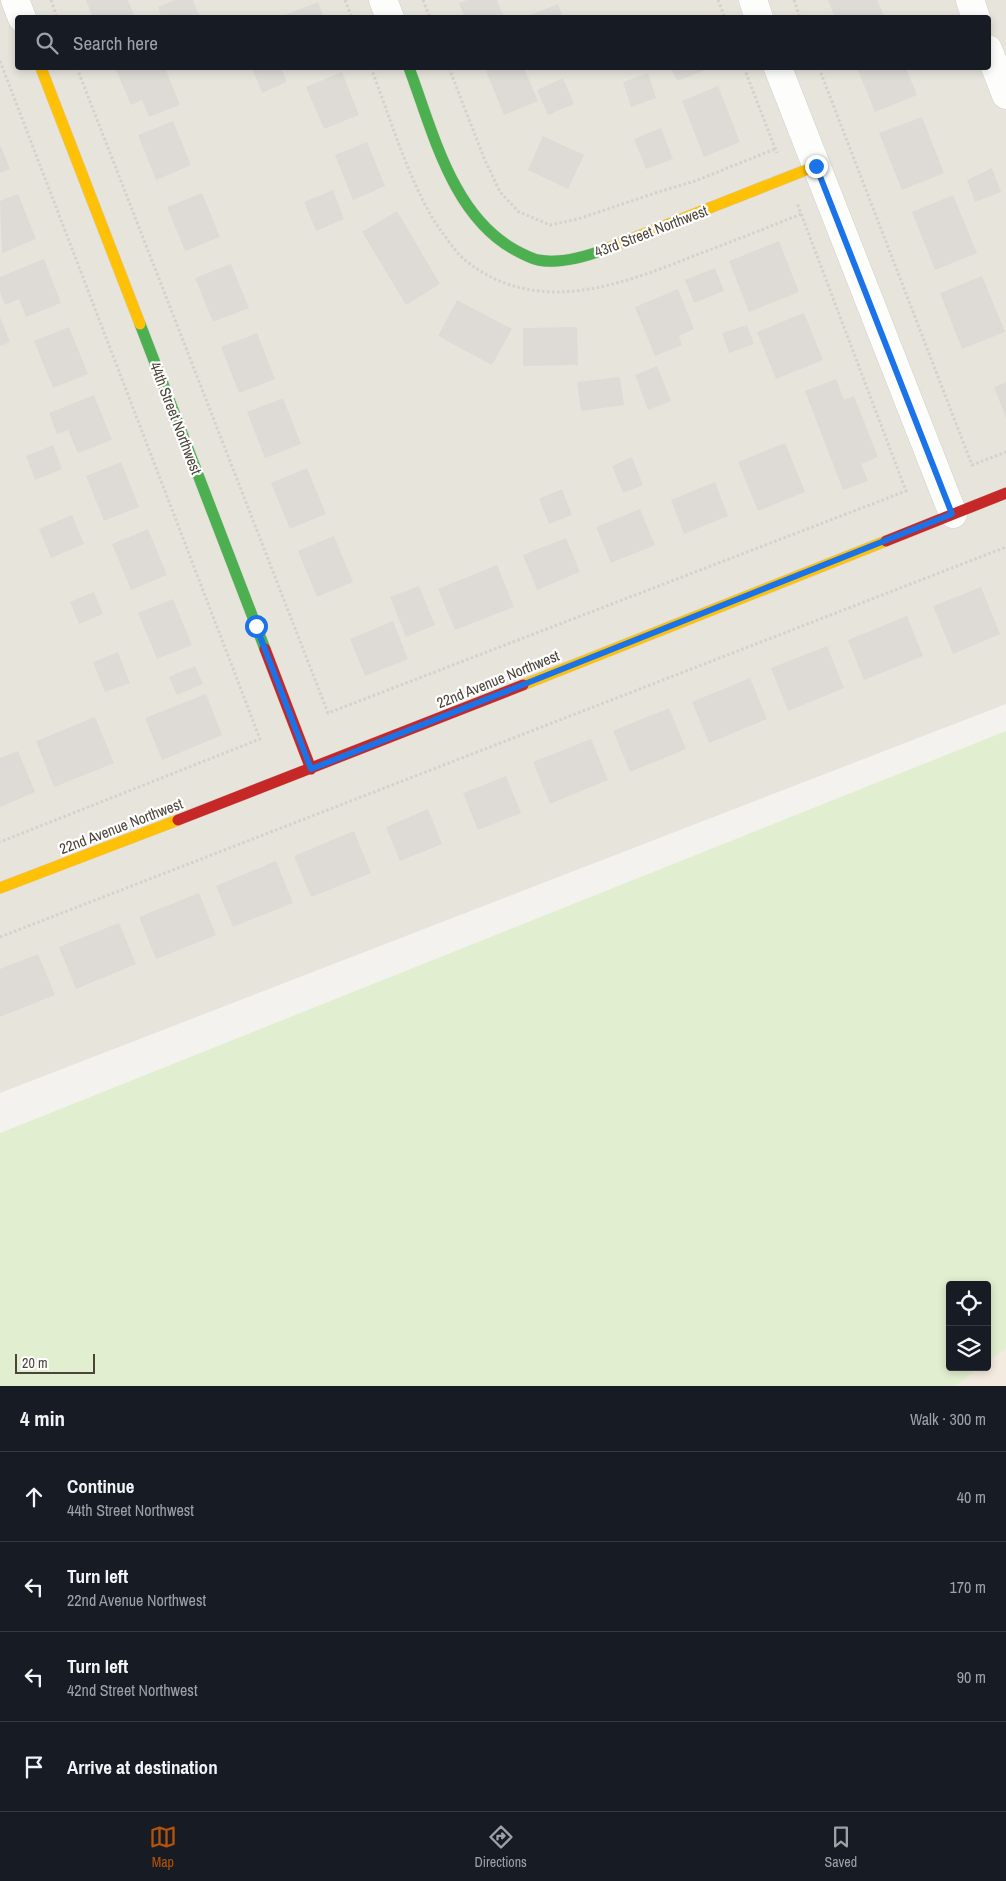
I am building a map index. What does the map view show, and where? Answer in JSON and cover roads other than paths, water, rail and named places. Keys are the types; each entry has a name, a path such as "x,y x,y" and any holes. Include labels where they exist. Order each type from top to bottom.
{"street":[{"path":"15,0 21,15"},
{"path":"383,0 389,15"},
{"path":"753,0 758,15"},
{"path":"970,0 975,15"},
{"path":"991,58 1006,95"},
{"name":"44th Street Northwest","path":"42,70 311,769"},
{"name":"43rd Street Northwest","path":"410,70 445,159 473,214 490,231 532,259 556,260 591,254 816,166"},
{"path":"779,70 952,514"},
{"name":"22nd Avenue Northwest","path":"0,888 311,769 1006,493"}]}
